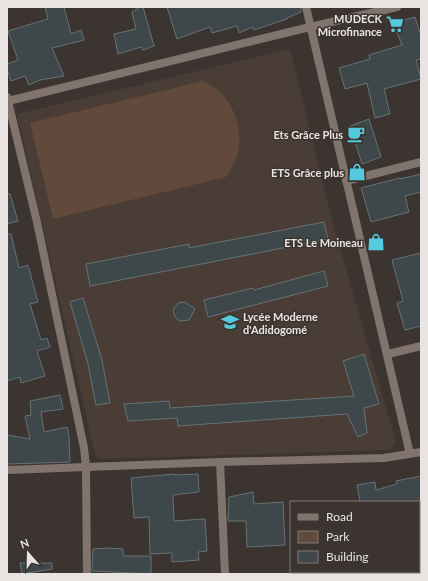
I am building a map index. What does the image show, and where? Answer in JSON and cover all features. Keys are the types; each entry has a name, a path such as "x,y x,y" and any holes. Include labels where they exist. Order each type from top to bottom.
{"street":[{"path":"306,7 388,354 410,454"},
{"path":"87,574 86,467 84,448 40,237 8,99 397,7"},
{"path":"346,181 421,162"},
{"path":"388,354 421,346"},
{"path":"7,470 220,462 384,458 421,452"},
{"path":"220,462 225,574"}],"shaded area":[{"path":"290,49 335,231 396,442 390,450 100,459 95,455 17,114"}],"green space":[{"path":"203,81 219,91 225,98 235,114 238,123 238,152 226,177 53,219 30,123"}],"building":[{"path":"45,7 64,7 71,34 81,30 84,40 52,48 64,76 40,80 29,85 25,76 11,81 7,64 18,60 8,31 48,19"},
{"path":"140,7 143,7 154,46 143,50 141,47 118,54 114,34 136,29 132,12"},
{"path":"167,7 301,7 301,12 287,19 254,30 253,27 239,33 237,26 212,33 210,27 177,39"},
{"path":"415,17 421,36 421,59 416,60 421,79 384,89 390,114 375,118 367,83 345,89 339,68 370,59 369,55 402,45 393,23"},
{"path":"369,119 381,157 362,164 350,126"},
{"path":"421,174 421,192 405,196 409,212 371,222 361,188"},
{"path":"7,194 10,194 18,221 7,224"},
{"path":"324,222 328,239 90,286 86,264 189,244 189,248"},
{"path":"7,234 11,234 19,268 28,265 38,302 30,304 41,340 47,338 50,347 37,351 45,376 21,383 20,377 7,381"},
{"path":"421,253 421,326 405,330 397,303 403,301 392,260"},
{"path":"324,271 328,286 208,317 204,300 253,288 254,290"},
{"path":"83,298 102,360 110,403 96,405 88,364 70,302"},
{"path":"185,302 195,309 189,320 180,321 175,317 173,311 178,303"},
{"path":"364,354 379,404 364,408 367,433 358,437 347,414 178,426 177,418 128,421 124,404 169,401 170,408 354,396 343,361"},
{"path":"60,395 63,409 41,412 44,432 67,427 69,436 70,462 7,464 7,435 30,439 25,416 31,415 30,401"},
{"path":"174,474 198,474 199,492 173,495 174,521 205,519 207,551 198,552 199,560 172,562 172,553 150,554 149,517 134,518 131,478"},
{"path":"421,476 421,502 360,501 357,485 375,482 376,490 397,484 396,481"},
{"path":"253,492 254,504 283,502 285,545 247,547 246,521 228,521 229,497"},
{"path":"93,549 123,549 123,556 151,556 151,574 92,571"},
{"path":"20,563 52,563 52,569 22,574"}],"place":[{"name":"MUDECK Microfinance","path":"395,24"},
{"name":"Ets Grâce Plus","path":"356,134"},
{"name":"ETS Grâce plus","path":"357,172"},
{"name":"ETS Le Moineau","path":"376,242"},
{"name":"Lycée Moderne d'Adidogomé","path":"230,322"}]}
